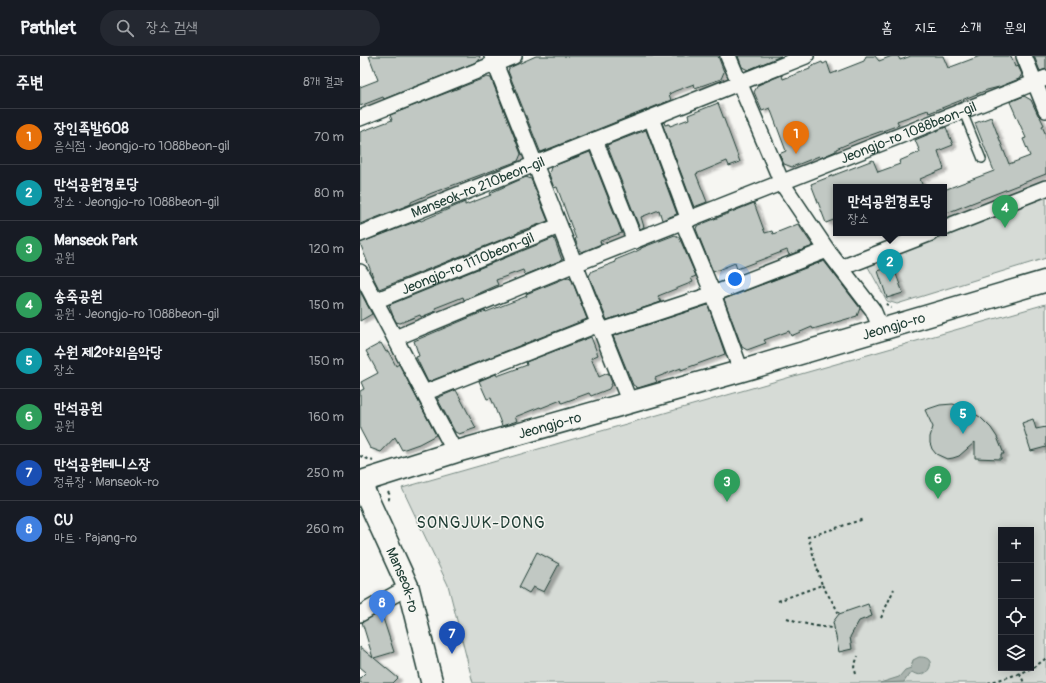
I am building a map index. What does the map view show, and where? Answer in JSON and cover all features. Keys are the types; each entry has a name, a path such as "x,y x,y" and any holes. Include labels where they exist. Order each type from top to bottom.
{"street":[{"path":"360,118 493,60 514,56"},
{"path":"728,56 738,83 782,183 827,250 873,310 881,329"},
{"name":"Manseok-ro 210beon-gil","path":"360,234 806,56"},
{"path":"1024,56 1041,80 1045,102"},
{"path":"493,60 630,403"},
{"name":"Jeongjo-ro 1088beon-gil","path":"575,264 1041,80"},
{"path":"651,118 686,221 741,372"},
{"path":"595,140 635,240"},
{"path":"947,227 1046,188"},
{"name":"Jeongjo-ro 1110beon-gil","path":"375,301 559,226"},
{"path":"841,268 923,236"},
{"path":"424,393 600,328 713,294 827,250"},
{"path":"395,338 575,264"},
{"path":"360,272 455,452"},
{"name":"Jeongjo-ro","path":"360,482 455,452 741,372 1046,280"},
{"name":"Manseok-ro","path":"360,482 408,588 432,683"},
{"path":"360,614 408,588"}],"lane":[{"path":"963,112 982,159"}],"path":[{"path":"887,304 891,308"},
{"path":"360,456 371,460"},
{"path":"839,614 822,585 808,537 864,519"},
{"path":"778,601 822,585"},
{"path":"881,618 894,589"},
{"path":"787,618 807,625 834,628"},
{"path":"856,674 854,667 858,656"},
{"path":"988,683 1020,673 1039,665 1046,658"},
{"path":"1020,673 1024,683"}],"shaded area":[{"path":"1046,197 1046,258 897,304 887,301 867,265 943,236 947,236 947,235"},
{"path":"1046,304 1046,683 473,683 448,585 402,488"},
{"path":"919,657 929,660 930,664 927,672 918,674 912,672 904,682 880,683 899,677 905,670 911,668 913,660"}],"building":[{"path":"369,56 480,56 479,61 384,99 383,97 360,106 360,87 378,80"},
{"path":"536,56 718,56 724,72 721,79 695,88 694,84 675,91 669,94 671,100 541,152 508,71 509,68"},
{"path":"738,56 781,56 748,70 742,67"},
{"path":"866,56 875,56 879,61 892,56 898,56 900,60 911,56 943,56 948,68 980,56 1011,56 1015,67 1018,66 1022,74 1019,79 999,87 987,90 929,113 928,110 897,121 899,125 857,140 820,158 819,156 792,167 784,164 779,154 786,151 770,108 762,111 754,92 758,85 782,75 783,79 810,69 810,67 822,62 823,64 827,62 831,74 864,61"},
{"path":"1034,56 1046,56 1046,69 1040,71"},
{"path":"487,77 491,78 521,154 518,161 432,193 411,202 411,204 360,224 360,132 392,120 390,115"},
{"path":"1024,96 1031,100 1044,125 1042,126 1046,135 1046,174 947,213 947,189 994,171 975,123 991,117 1009,164 1030,156 1023,139 1026,138 1010,102"},
{"path":"718,103 740,162 729,166 727,161 696,174 707,202 694,207 662,123 664,122 665,125 669,124 670,126 689,119 688,115"},
{"path":"946,127 953,145 938,151 944,169 920,179 922,184 833,184 833,220 826,223 811,184 873,160 878,172 900,164 899,161 920,152 915,140"},
{"path":"646,130 677,214 662,220 659,210 641,217 644,227 640,229 607,145"},
{"path":"590,152 622,233 600,241 601,244 582,252 579,250 557,187 554,188 549,174 551,167"},
{"path":"526,177 531,179 548,221 379,289 360,243 420,220 421,221 465,202 465,205 491,195 490,193"},
{"path":"754,203 765,233 772,231 773,234 798,224 813,246 789,255 787,250 737,269 735,263 713,272 696,229 697,226"},
{"path":"675,235 679,237 696,276 691,278 693,282 658,296 661,302 607,320 589,276 592,271 616,262 615,260 641,248"},
{"path":"554,238 562,260 525,275 523,270 496,280 498,285 464,300 463,297 435,308 436,311 421,317 420,315 400,323 396,322 389,305"},
{"path":"824,261 860,308 857,316 813,329 812,327 791,336 789,331 764,340 766,343 747,350 742,347 724,299"},
{"path":"893,266 903,293 887,298 878,271"},
{"path":"568,277 571,278 587,319 428,382 416,357 419,356 414,341 485,311 486,312 527,296 526,294"},
{"path":"360,291 372,314 360,321"},
{"path":"708,305 725,354 655,378 657,382 638,388 633,385 613,336"},
{"path":"591,337 598,355 591,358 599,377 608,373 612,383 609,389 591,396 589,393 562,403 561,400 541,408 540,407 515,417 517,421 502,426 491,398 487,399 479,381 496,374 497,376 527,365 526,362"},
{"path":"381,343 386,352 388,351 396,366 399,364 436,435 419,444 402,450 395,437 381,452 370,448 360,429 360,391 364,389 361,382 378,373 366,351"},
{"path":"456,390 476,428 459,434 455,432 437,398"},
{"path":"953,404 980,417 991,428 997,437 1004,454 1001,454 1001,459 975,458 975,442 959,456 953,458 947,459 936,454 930,443 933,427 925,410 940,405"},
{"path":"1033,419 1036,429 1046,427 1046,447 1031,451 1022,423"},
{"path":"537,552 559,564 544,592 533,587 529,593 519,587"},
{"path":"868,604 872,616 859,621 850,637 852,649 839,652 833,622 839,614"},
{"path":"381,612 394,652 374,658 398,678 393,683 360,683 360,678 366,672 360,667 360,647 373,658 362,622"}],"place":[{"name":"장인족발608","path":"796,154"},
{"name":"송죽공원","path":"1005,228"},
{"name":"만석공원경로당","path":"890,282"},
{"name":"수원 제2야외음악당","path":"963,434"},
{"name":"만석공원","path":"938,499"},
{"name":"Manseok Park","path":"727,502"},
{"name":"CU","path":"382,623"},
{"name":"만석공원테니스장","path":"452,654"}],"district":[{"name":"SONGJUK-DONG","path":"481,523"}]}
